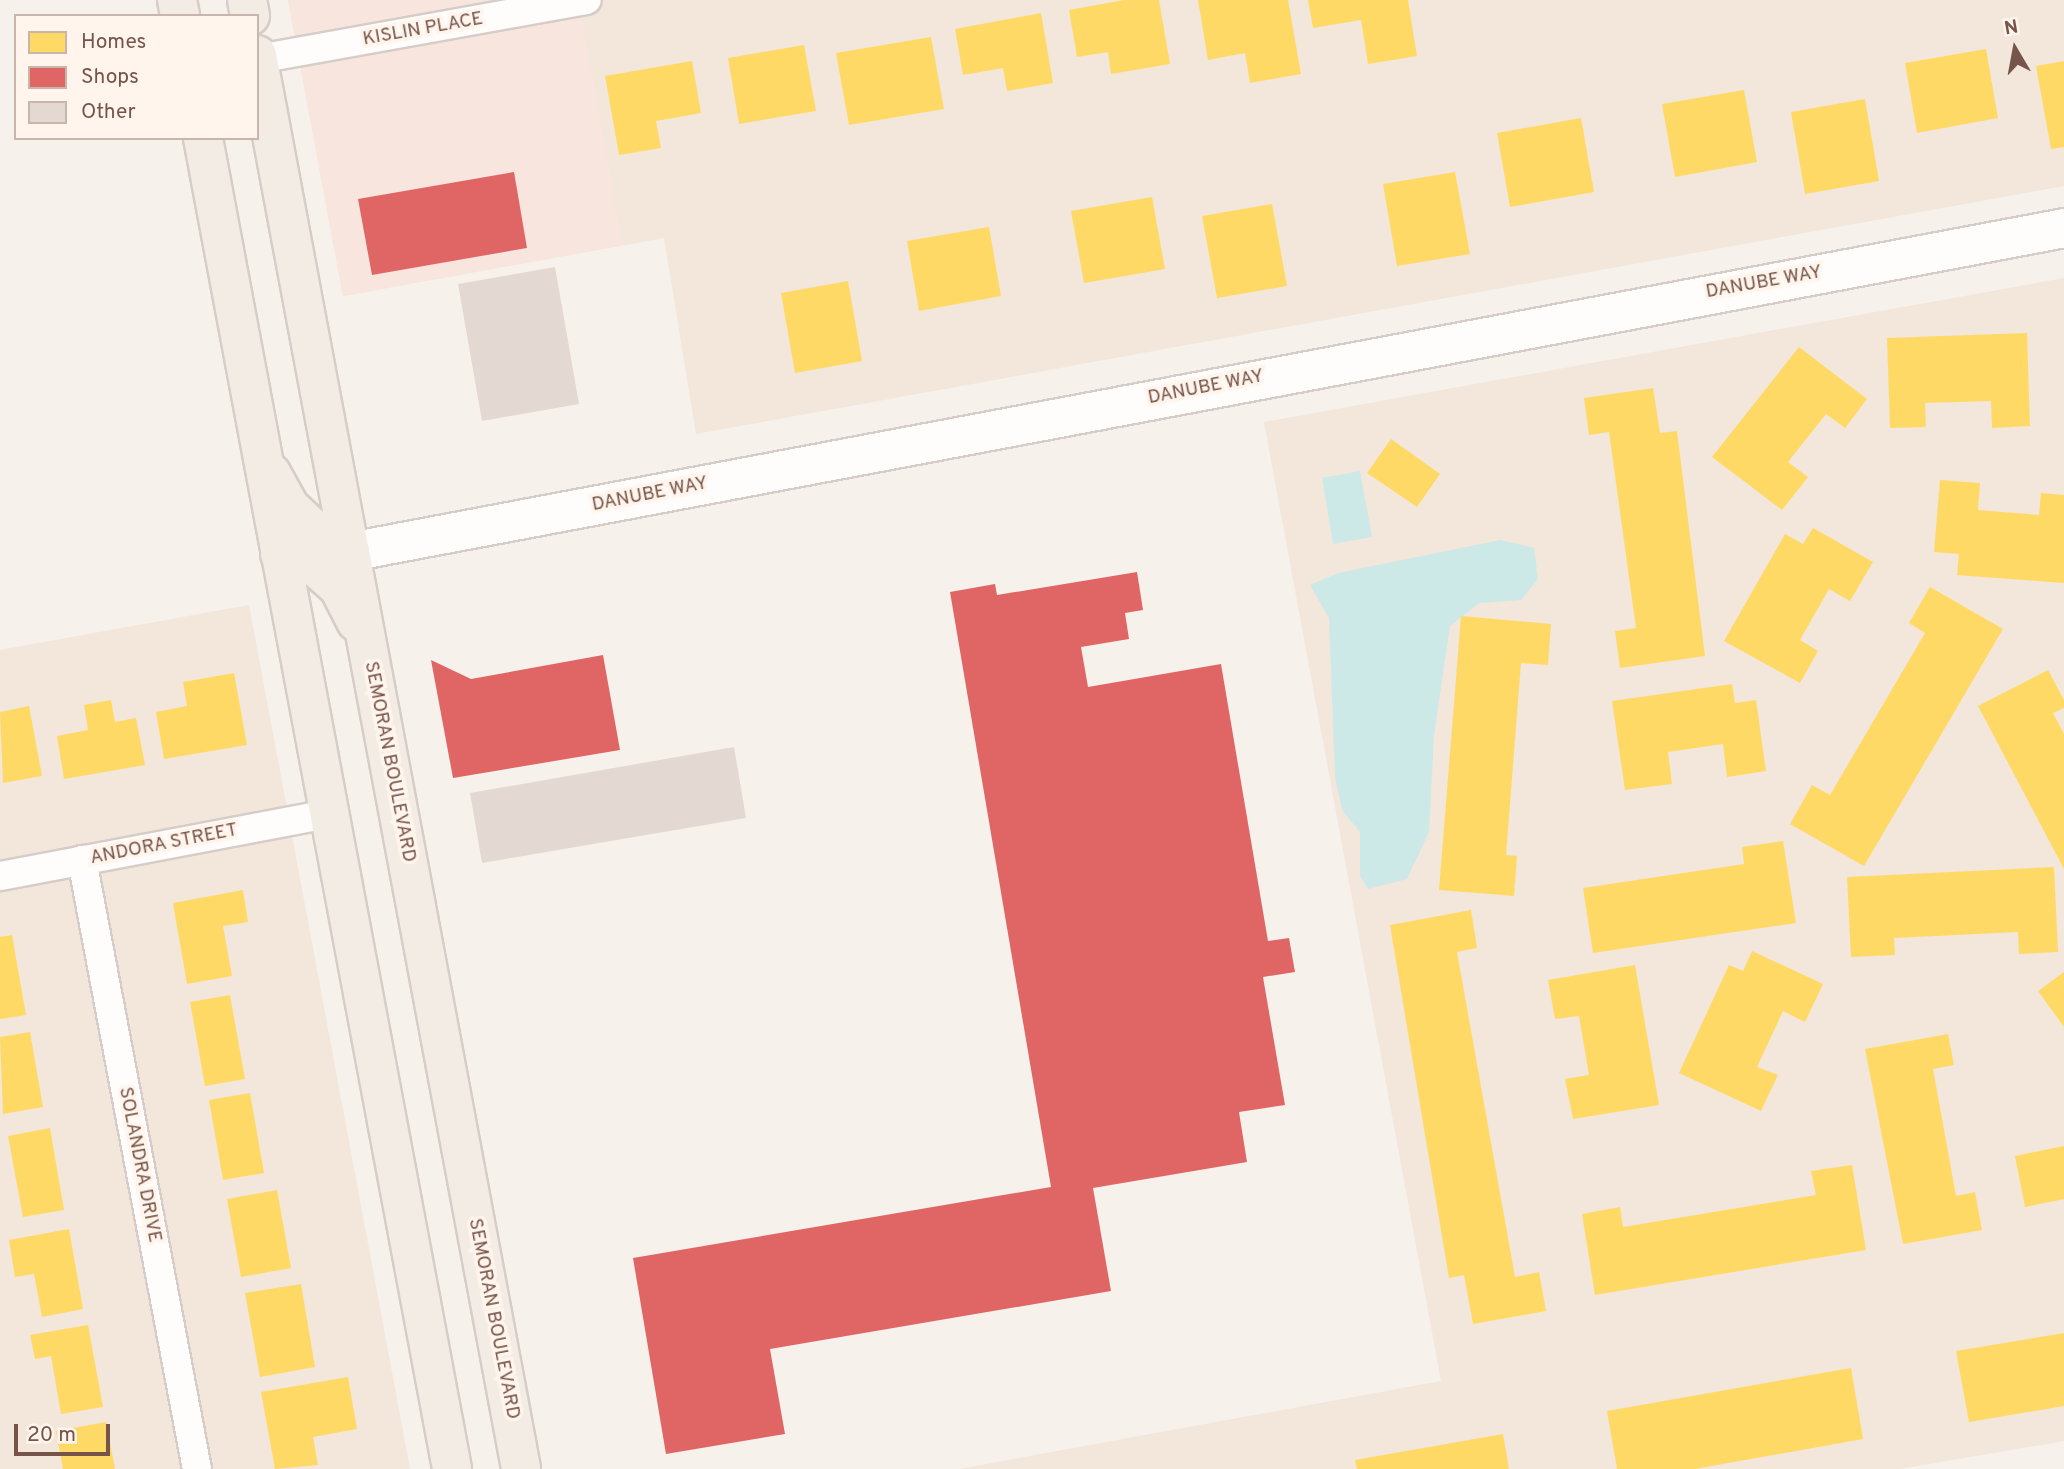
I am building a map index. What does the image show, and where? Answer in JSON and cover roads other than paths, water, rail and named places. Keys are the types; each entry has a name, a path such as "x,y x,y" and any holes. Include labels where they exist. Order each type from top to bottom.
{"main road":[{"name":"SEMORAN BOULEVARD","path":"259,62 522,1469"},
{"path":"203,140 327,814 452,1469"},
{"path":"262,456 289,506 350,552"},
{"path":"280,554 314,566 339,588 367,646"}],"street":[{"name":"KISLIN PLACE","path":"259,57 587,0"},
{"name":"DANUBE WAY","path":"350,552 2064,228"},
{"name":"ANDORA STREET","path":"0,876 327,814"},
{"name":"SOLANDRA DRIVE","path":"82,860 197,1469"}],"water":[{"path":"1360,471 1372,537 1333,544 1322,478"},
{"path":"1500,540 1534,548 1538,579 1521,600 1479,603 1450,626 1434,735 1429,832 1407,879 1368,889 1360,876 1360,832 1342,810 1335,777 1329,618 1310,585 1338,573"}]}
